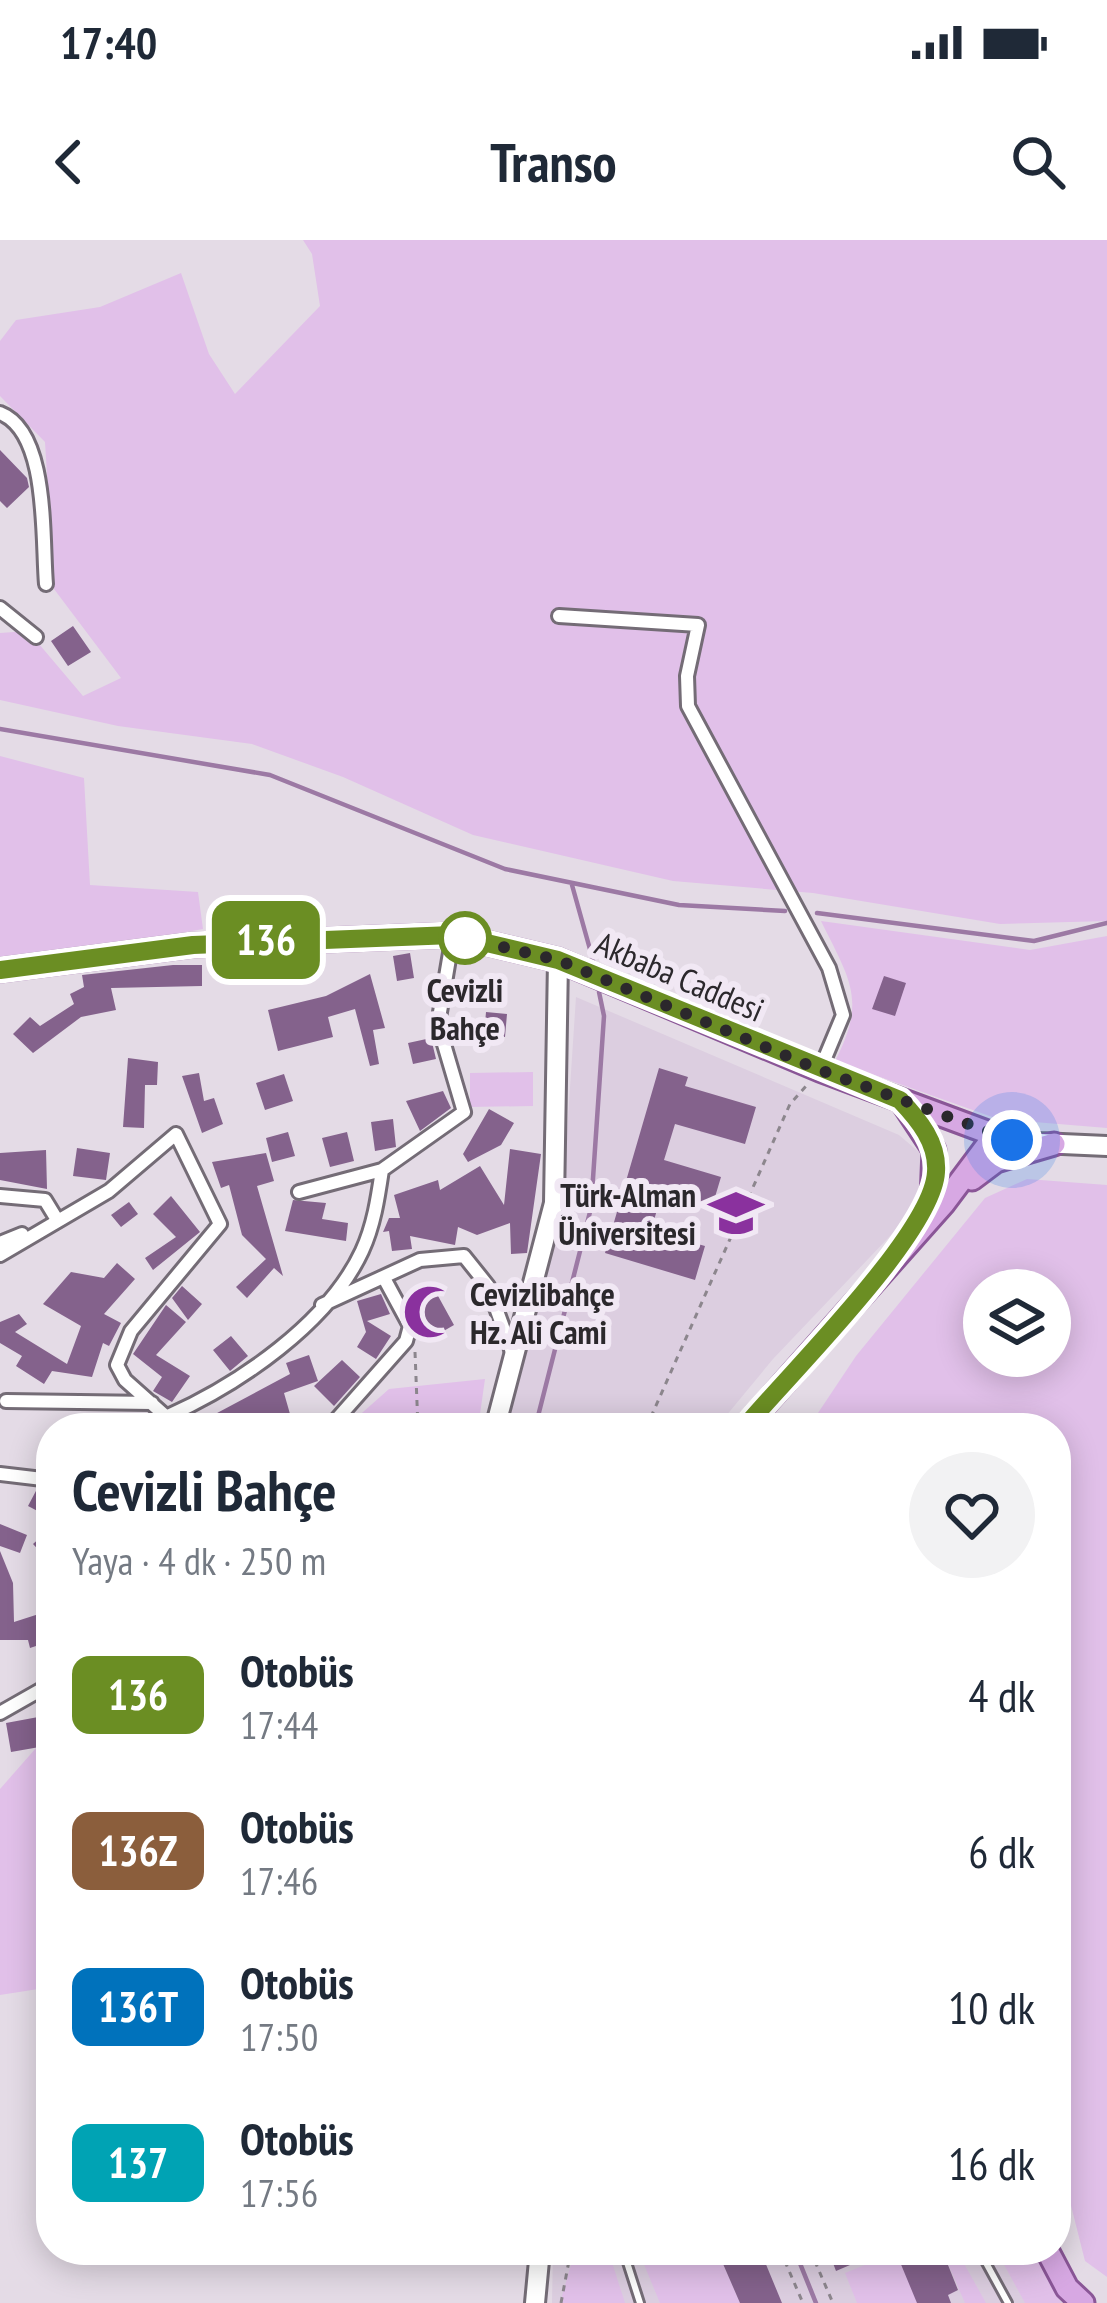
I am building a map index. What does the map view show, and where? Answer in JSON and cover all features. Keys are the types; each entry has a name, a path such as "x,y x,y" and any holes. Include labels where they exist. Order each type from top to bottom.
{"main road":[{"name":"Akbaba Caddesi","path":"0,970 193,945 453,935 558,960 820,1070 986,1132"},
{"path":"900,1100 934,1150 938,1201"},
{"path":"757,1413 905,1242 986,1132"},
{"path":"938,1201 988,1166 1054,1144"},
{"path":"1054,2265 1067,2288 1083,2303"}],"street":[{"path":"0,413 11,418 32,443 46,584"},
{"path":"0,608 36,638"},
{"path":"560,616 698,625 686,676 688,706 829,968 843,1015 820,1070"},
{"path":"299,1192 382,1170 464,1112 439,1024 453,935"},
{"path":"499,1413 554,1203 558,960"},
{"name":"Akbaba Caddesi","path":"986,1132 1054,1144 1107,1146"},
{"path":"0,1243 110,1191 176,1134 220,1224 130,1331 117,1365 125,1380 164,1413"},
{"path":"174,1413 215,1394 277,1352 321,1306 361,1254 382,1170"},
{"path":"0,1196 45,1200 60,1216"},
{"path":"0,1255 60,1216"},
{"path":"321,1306 420,1260 464,1256 488,1286 513,1358"},
{"path":"344,1413 406,1341 410,1326 384,1278"},
{"path":"6,1401 152,1403"},
{"path":"0,1474 36,1478"},
{"path":"0,1713 36,1693"},
{"path":"535,2303 538,2265"}],"lane":[{"path":"627,2265 640,2303"},
{"path":"987,2265 1008,2303"}],"path":[{"path":"653,1413 790,1104 820,1070"},
{"path":"410,1326 418,1366 418,1413"},
{"path":"561,2303 568,2265"},
{"path":"788,2265 803,2303"},
{"path":"817,2265 833,2303"}],"shaded area":[{"path":"303,240 1107,240 1107,921 1000,924 813,893 673,881 473,835 343,777 252,744 118,726 0,700 0,633 28,631 83,696 121,678 54,589 45,442 0,396 0,341 16,320 100,307 181,273 209,354 235,394 320,306 312,254"},
{"path":"0,756 84,778 90,885 198,892 203,929 55,956 0,960"},
{"path":"821,921 1030,950 1107,936 1107,1128 998,1119 835,1061 850,1022 851,990"},
{"name":"Türk-Alman Üniversitesi","path":"576,997 899,1135 927,1159 925,1191 909,1216 773,1359 728,1413 511,1413 562,1209"},
{"path":"533,1072 533,1106 470,1107 470,1073"},
{"path":"1027,1179 1107,1185 1107,2277 1085,2261 1071,2205 1071,1413 818,1413 856,1356 985,1198"},
{"path":"485,1379 480,1413 362,1413 389,1389"},
{"path":"36,1748 36,1989 0,1995 0,1789"},
{"path":"553,2265 1047,2265 1069,2303 552,2303"},
{"path":"571,2265 613,2265 625,2303 560,2303"},
{"path":"644,2265 724,2265 740,2303 660,2303"},
{"path":"865,2265 903,2265 921,2303 857,2303 845,2273"},
{"path":"949,2265 965,2265 986,2303 965,2303"},
{"path":"1004,2265 1042,2265 1061,2303 1025,2303"}],"building":[{"path":"0,450 27,478 29,487 7,508 0,501"},
{"path":"73,626 91,652 68,666 51,641"},
{"path":"410,953 414,978 397,981 393,956"},
{"path":"202,965 202,986 111,988 116,1010 81,1017 33,1053 13,1034 30,1017 40,1026 74,1004 70,994 84,987 82,975"},
{"path":"370,974 385,1028 373,1030 379,1064 370,1066 355,1009 328,1017 333,1037 278,1051 268,1010 326,996"},
{"path":"884,976 906,983 895,1016 872,1009"},
{"path":"486,1012 507,1014 505,1037 484,1035"},
{"path":"431,1038 436,1059 413,1064 408,1043"},
{"path":"128,1058 158,1062 157,1085 145,1085 144,1128 123,1127"},
{"path":"659,1068 688,1077 685,1086 756,1107 745,1144 675,1124 664,1160 721,1177 712,1207 662,1192 651,1231 705,1246 695,1280 605,1253"},
{"path":"199,1073 204,1101 214,1098 223,1124 202,1133 182,1076"},
{"path":"284,1074 293,1101 265,1110 256,1083"},
{"path":"443,1091 451,1108 420,1131 406,1101"},
{"path":"489,1109 514,1123 501,1145 468,1162 463,1154"},
{"path":"393,1119 396,1147 375,1151 371,1122"},
{"path":"288,1132 295,1156 272,1162 266,1138"},
{"path":"347,1132 354,1161 330,1167 322,1138"},
{"path":"77,1148 110,1153 106,1180 73,1176"},
{"path":"510,1149 541,1154 527,1253 511,1254 510,1223 477,1235 458,1227 455,1245 410,1236 412,1249 392,1251 389,1231 383,1232 389,1218 400,1218 394,1195 438,1180 440,1190 480,1166 504,1205"},
{"path":"46,1150 47,1189 0,1180 0,1153"},
{"path":"266,1153 274,1181 257,1186 283,1276 274,1268 247,1298 236,1287 266,1259 242,1235 229,1185 221,1188 212,1162"},
{"path":"171,1196 200,1232 153,1270 145,1258 176,1237 153,1214"},
{"path":"293,1200 326,1203 322,1219 348,1223 346,1241 285,1231"},
{"path":"129,1202 138,1214 121,1227 111,1215"},
{"path":"117,1263 135,1279 104,1314 121,1323 109,1346 103,1343 92,1377 52,1371 44,1384 16,1366 22,1356 0,1343 0,1322 19,1314 27,1324 15,1332 67,1364 81,1326 43,1304 71,1272 104,1278"},
{"name":"Cevizlibahçe Hz. Ali Cami","path":"432,1285 454,1325 428,1340 407,1298"},
{"path":"182,1286 202,1304 188,1320 172,1298"},
{"path":"381,1294 390,1314 367,1321 391,1336 376,1359 357,1347 366,1332 357,1301"},
{"path":"166,1305 186,1322 156,1355 190,1376 172,1402 153,1391 162,1377 133,1354"},
{"path":"231,1336 248,1356 230,1371 213,1350"},
{"path":"309,1355 318,1381 284,1393 290,1413 217,1413 290,1374 286,1363"},
{"path":"342,1360 360,1377 334,1406 314,1386"},
{"path":"0,1524 27,1535 20,1553 0,1546"},
{"path":"0,1551 13,1583 14,1622 36,1615 36,1646 30,1648 28,1640 0,1640"},
{"path":"36,1717 36,1748 11,1752 6,1723"},
{"path":"724,2265 766,2265 782,2303 740,2303"},
{"path":"901,2265 948,2265 958,2290 948,2295 951,2303 917,2303"}],"waterway":[{"path":"0,729 270,775 505,869 679,905 785,911"},
{"path":"572,885 593,960"},
{"path":"817,913 1034,941 1107,923"},
{"path":"539,1413 591,1208 604,1016 599,992"},
{"path":"801,2265 816,2303"}],"bus line":[{"name":"136","path":"0,970 193,945 453,935 558,960 900,1100 925,1130 934,1150 932,1198 905,1242 756,1413"}],"place":[{"name":"Cevizli Bahçe","path":"465,938"},
{"name":"Türk-Alman Üniversitesi","path":"736,1213"},
{"name":"Cevizlibahçe Hz. Ali Cami","path":"430,1312"}],"route":[{"path":"465,938 453,935 558,960 820,1070 1012,1140"}]}
